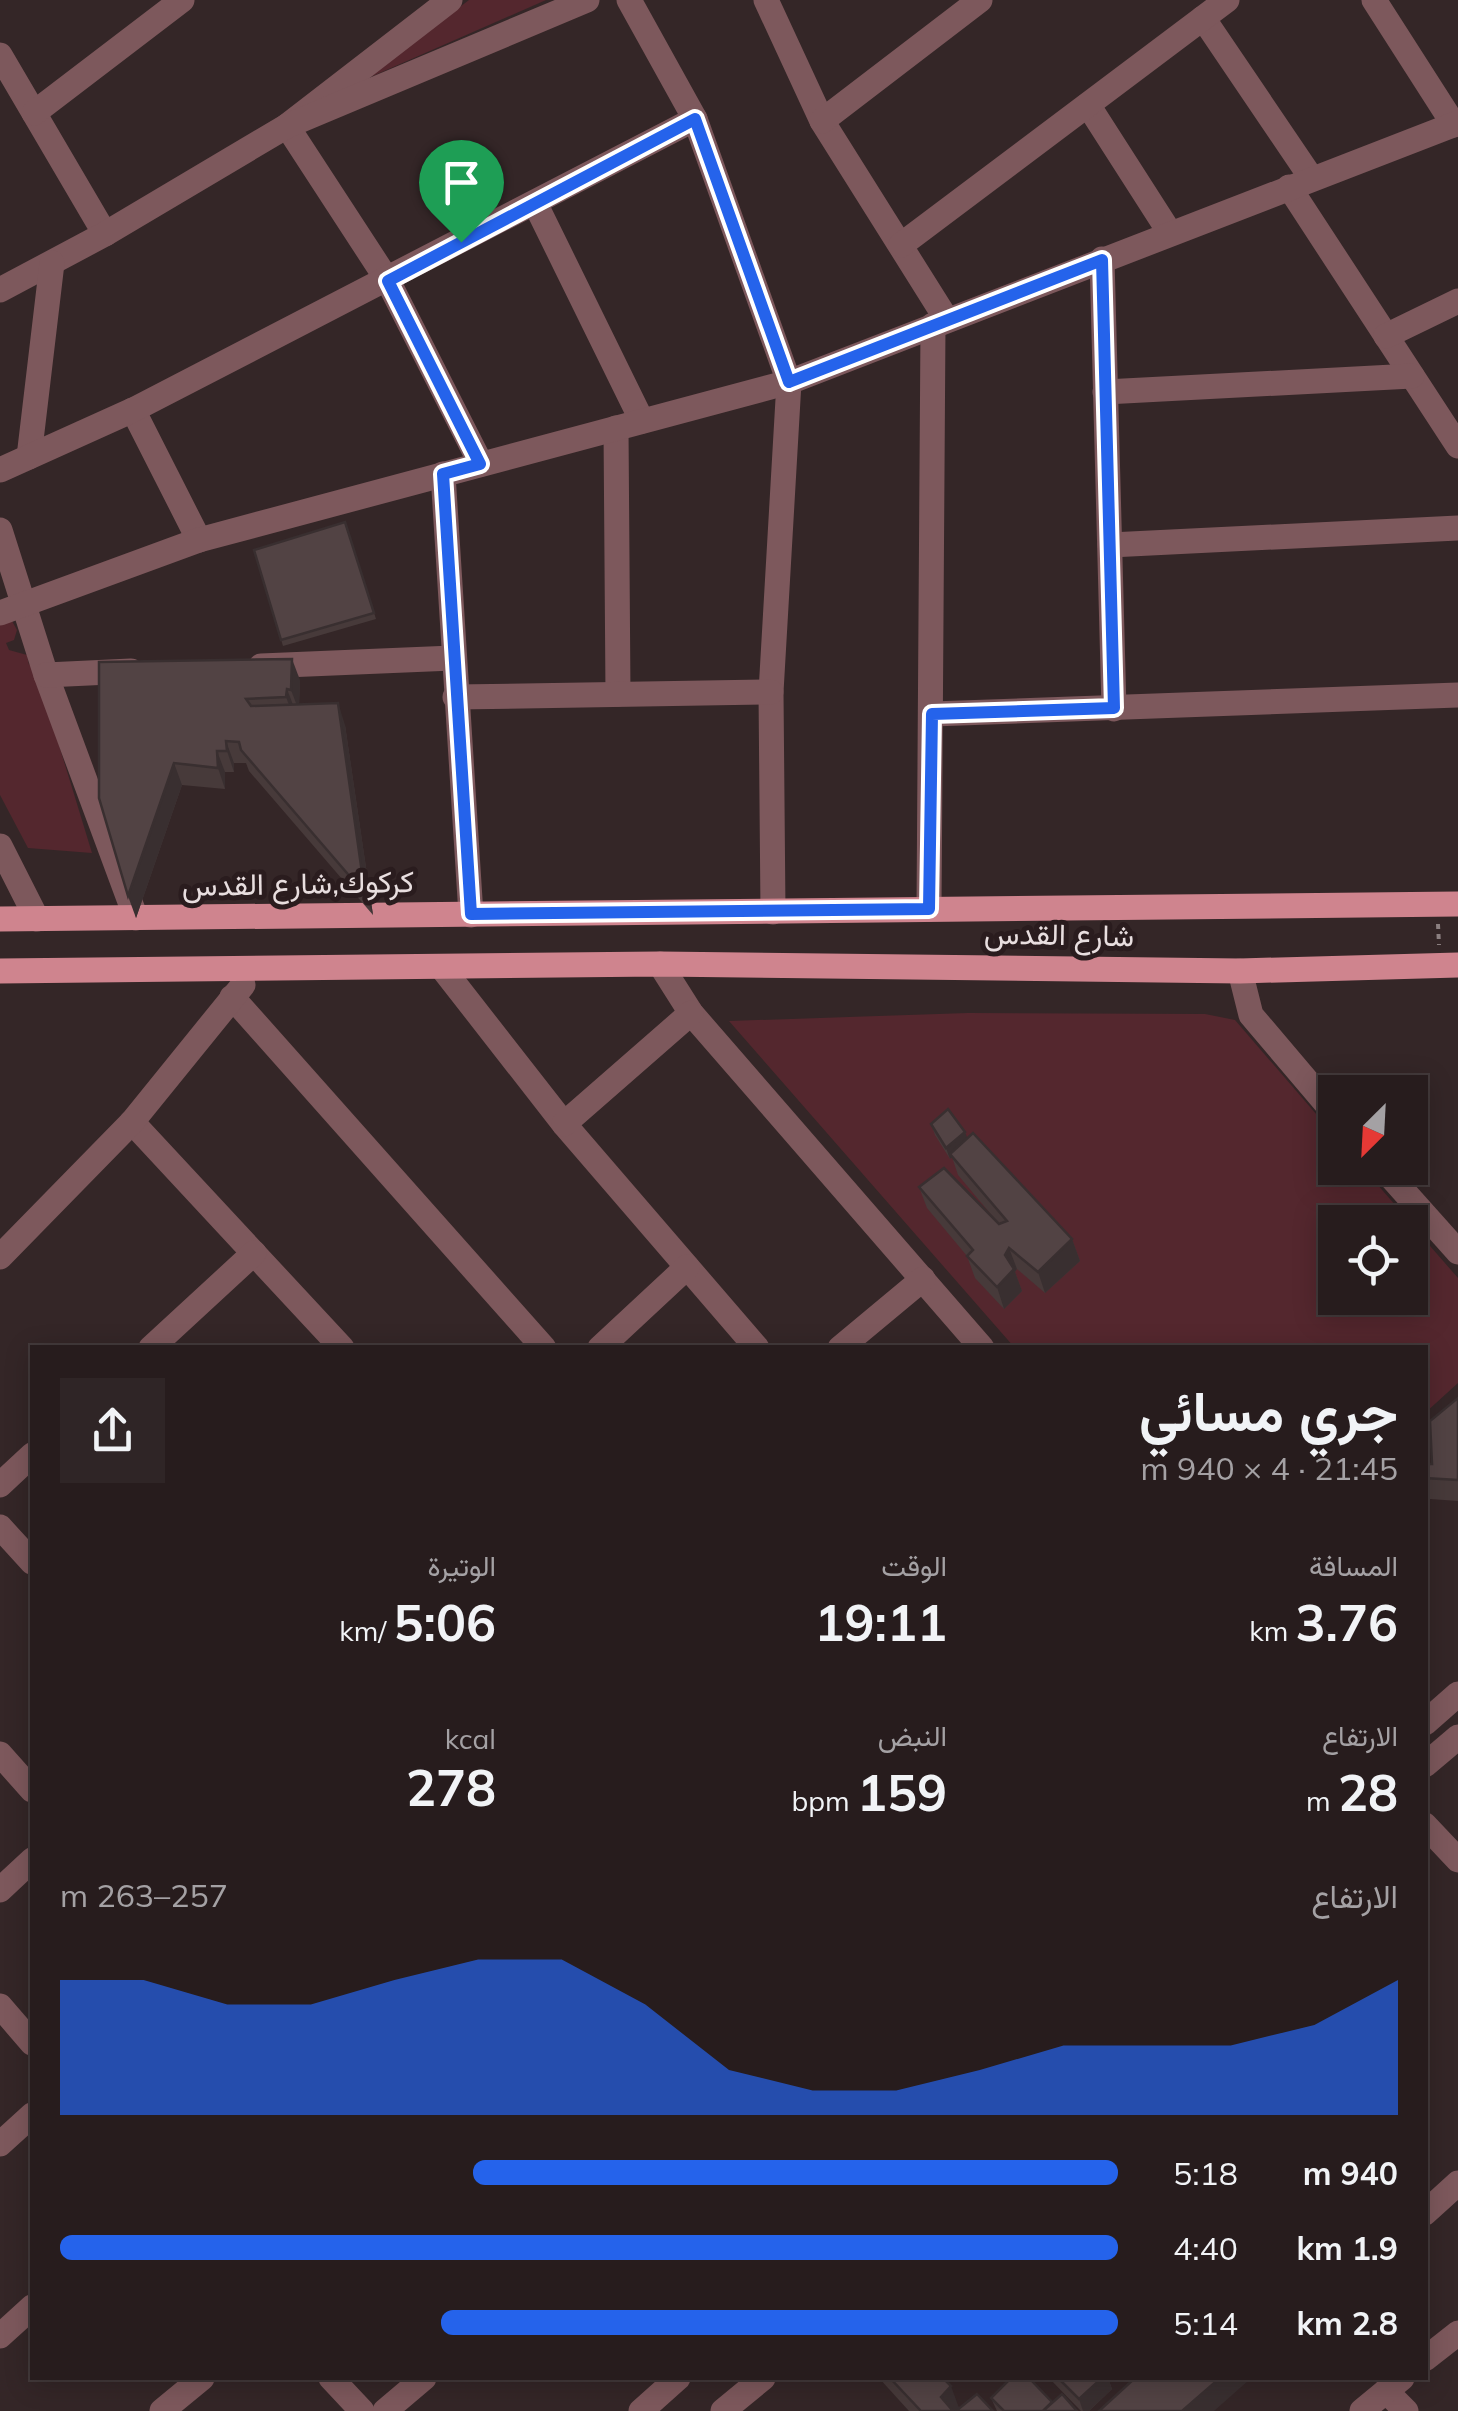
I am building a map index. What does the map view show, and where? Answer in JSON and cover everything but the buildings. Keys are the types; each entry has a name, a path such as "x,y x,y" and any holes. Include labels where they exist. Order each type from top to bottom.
{"main road":[{"name":"شارع القدس","path":"896,911 1448,904"},
{"name":"كركوك,شارع القدس","path":"0,920 896,911"},
{"name":"شارع القدس","path":"660,964 1240,971 1448,965"},
{"path":"0,971 660,964"}],"street":[{"path":"34,113 182,0"},
{"path":"0,290 105,234 287,126 450,0"},
{"path":"287,126 587,0"},
{"path":"629,0 695,119 789,382 771,692 773,912"},
{"path":"766,0 822,121 901,245 940,323 929,909"},
{"path":"822,121 980,0"},
{"path":"901,245 1227,0"},
{"path":"11,609 199,540 789,382 1456,124 1374,0"},
{"path":"1203,18 1386,336 1458,446"},
{"path":"0,56 105,234"},
{"path":"1088,105 1170,233"},
{"path":"0,470 133,410 695,119"},
{"path":"287,126 388,281 480,464"},
{"path":"535,203 642,421"},
{"path":"1102,260 1114,708"},
{"path":"29,457 52,262"},
{"path":"1386,336 1458,302"},
{"path":"1105,392 1412,376"},
{"path":"133,410 199,540"},
{"path":"616,428 618,694"},
{"path":"443,474 454,697 471,914"},
{"path":"1110,545 1458,528"},
{"path":"0,530 11,609 46,675 136,918"},
{"path":"240,667 452,658"},
{"path":"46,675 162,670"},
{"path":"454,697 771,692"},
{"path":"932,714 1458,695"},
{"path":"0,846 37,919"},
{"path":"660,964 691,1012 979,1345"},
{"path":"0,1257 132,1122 255,969"},
{"path":"443,969 564,1124 754,1345"},
{"path":"1240,971 1251,1015 1318,1094"},
{"path":"232,997 541,1345"},
{"path":"564,1124 691,1012"},
{"path":"132,1122 339,1345"},
{"path":"1398,1185 1458,1252"},
{"path":"154,1345 254,1253"},
{"path":"603,1345 687,1267"},
{"path":"844,1345 924,1279"},
{"path":"0,1485 30,1458"},
{"path":"0,1527 30,1560"},
{"path":"1428,1720 1458,1694"},
{"path":"1428,1762 1458,1737"},
{"path":"0,1754 30,1788"},
{"path":"1428,1828 1458,1860"},
{"path":"0,1890 30,1862"},
{"path":"0,2006 30,2041"},
{"path":"0,2144 30,2117"},
{"path":"1428,2210 1458,2183"},
{"path":"0,2336 30,2309"},
{"path":"1428,2357 1458,2333"},
{"path":"162,2411 200,2380"},
{"path":"333,2380 362,2411"},
{"path":"386,2411 422,2380"},
{"path":"642,2411 676,2380"},
{"path":"1362,2411 1395,2382 1406,2411"},
{"path":"723,2411 755,2394"}],"path":[{"path":"1448,904 1448,965"}],"shaded area":[{"path":"469,0 546,0 366,79"},
{"path":"8,614 17,630 14,640 6,643 9,650 27,655 29,665 33,660 92,853 28,848 0,795 0,617"},
{"path":"968,1013 1205,1014 1235,1020 1318,1116 1318,1185 1378,1185 1395,1205 1318,1205 1318,1315 1428,1315 1428,1244 1458,1278 1458,1383 1428,1410 1428,1345 1012,1345 729,1021"}],"route":[{"path":"695,119 789,382 1102,260 1114,708 932,714 929,909 471,914 454,697 443,474 480,464 388,281 461,242 695,119"}]}
